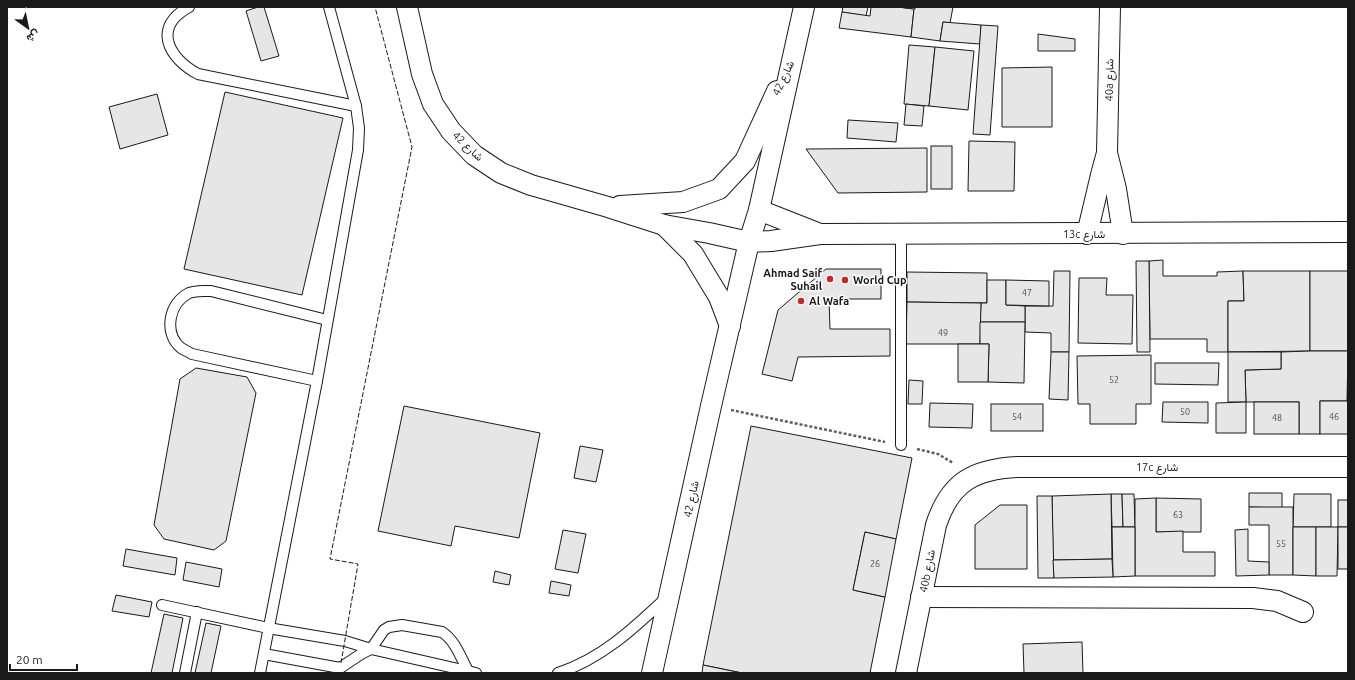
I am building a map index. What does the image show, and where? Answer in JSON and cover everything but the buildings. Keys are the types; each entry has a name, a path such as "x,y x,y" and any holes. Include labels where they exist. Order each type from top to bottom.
{"street":[{"name":"شارع 42","path":"407,7 422,74 433,104 451,131 474,155 501,173 531,185 664,225 749,242"},
{"name":"شارع 42","path":"652,673 711,406 749,242 759,210 804,7"},
{"name":"40a شارع","path":"1087,234 1107,153 1110,7"},
{"name":"شارع 42","path":"608,207 684,202 719,189 745,161 794,55"},
{"name":"40a شارع","path":"1107,153 1116,189 1123,234"},
{"name":"13c شارع","path":"759,210 820,234"},
{"name":"شارع 42","path":"664,225 693,254 719,297 730,326"},
{"name":"13c شارع","path":"749,242 771,241 820,234 1348,232"},
{"name":"17c شارع","path":"968,479 984,472 1001,468 1018,467 1348,466"},
{"name":"40b شارع","path":"906,673 936,525 941,510 948,497 957,487 968,479"},
{"path":"921,598 1253,598 1277,601 1303,612"}],"lane":[{"path":"189,7 182,10 172,20 168,32 168,44 174,56 187,68 198,74 356,106"},
{"path":"260,673 316,381 358,150 359,128 356,106 329,7"},
{"path":"901,234 901,445"},
{"path":"316,381 192,354 182,348 175,341 171,332 170,322 173,310 180,300 189,293 200,290 211,291 327,320"},
{"path":"558,673 603,652 670,595"},
{"path":"162,605 268,628 345,641 371,649 472,672"},
{"path":"185,673 197,612"},
{"path":"264,654 340,668 371,649 384,630 395,625 402,625 442,632 453,642 472,672"}],"path":[{"path":"711,406 938,454 950,460 968,479"}],"fence":[{"path":"341,663 358,564 330,559 412,147 375,7"}],"place":[{"name":"Ahmad Saif Suhail","path":"830,279"},
{"name":"World Cup","path":"845,280"},
{"name":"Al Wafa","path":"801,301"}]}
